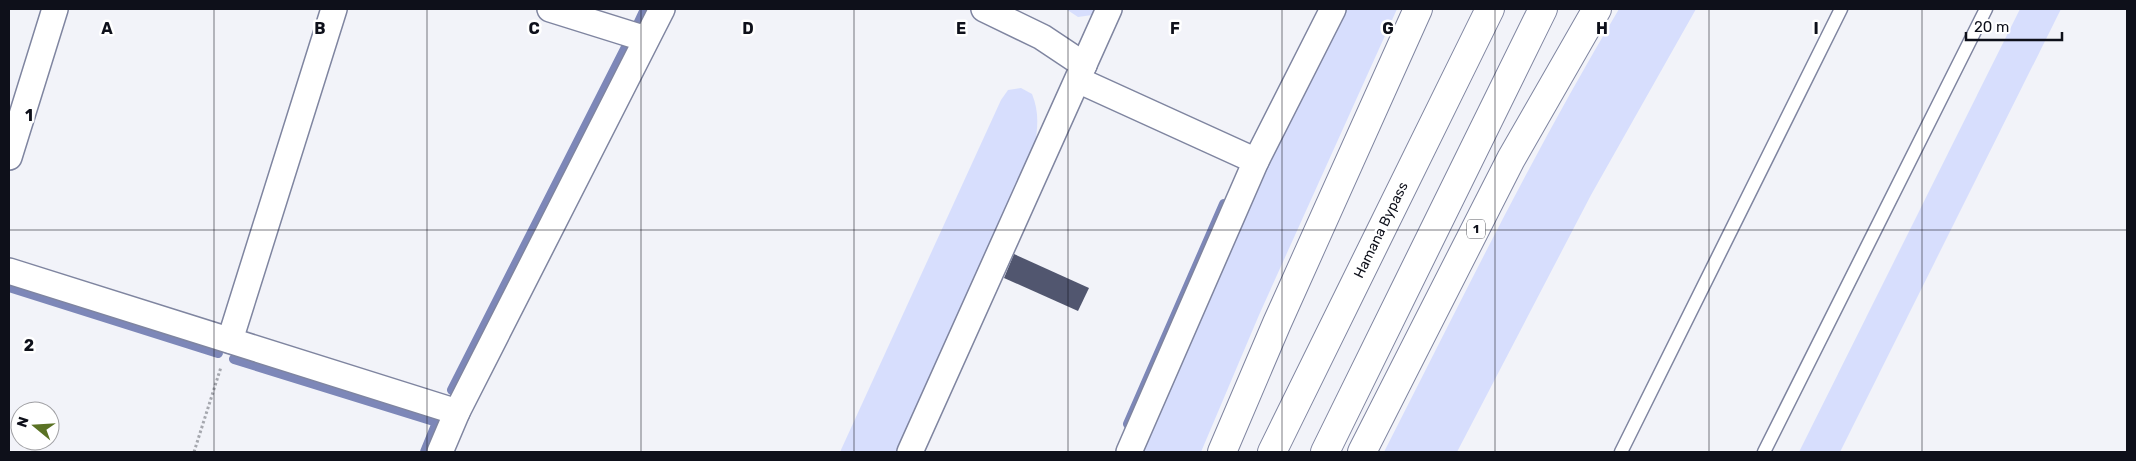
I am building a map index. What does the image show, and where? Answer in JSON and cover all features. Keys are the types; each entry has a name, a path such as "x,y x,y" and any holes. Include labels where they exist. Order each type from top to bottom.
{"highway":[{"path":"1222,452 1277,323 1418,9"},
{"name":"Hamana Bypass","path":"1272,452 1490,9"},
{"path":"1325,452 1543,9"},
{"name":"1","path":"1362,452 1516,151 1597,9"}],"street":[{"path":"9,157 56,9"},
{"path":"230,340 334,9"},
{"path":"550,9 646,39"},
{"path":"440,452 457,412 662,9"},
{"path":"984,9 1042,36 1081,72 1256,161"},
{"path":"910,452 1109,9"},
{"path":"1129,452 1256,161 1333,9"},
{"path":"9,271 457,412"}],"lane":[{"path":"1621,452 1840,9"},
{"path":"1764,452 1986,9"}],"path":[{"path":"194,452 230,340"}],"shaded area":[{"path":"1066,9 1097,9 1092,15 1078,17"},
{"path":"1347,9 1397,9 1259,315 1201,452 1142,452 1267,166"},
{"path":"1619,9 1696,9 1591,195 1457,452 1384,452 1527,173"},
{"path":"2020,9 2061,9 1840,452 1799,452"},
{"path":"1021,88 1032,94 1036,106 1035,144 899,452 840,452 1001,100 1008,90"}],"building":[{"path":"1014,254 1089,288 1078,311 1004,278"}],"waterway":[{"path":"638,24 645,9"},
{"path":"452,390 627,45"},
{"path":"1128,424 1224,204"},
{"path":"9,287 218,353"},
{"path":"234,359 437,422"},
{"path":"425,452 436,425"}]}
